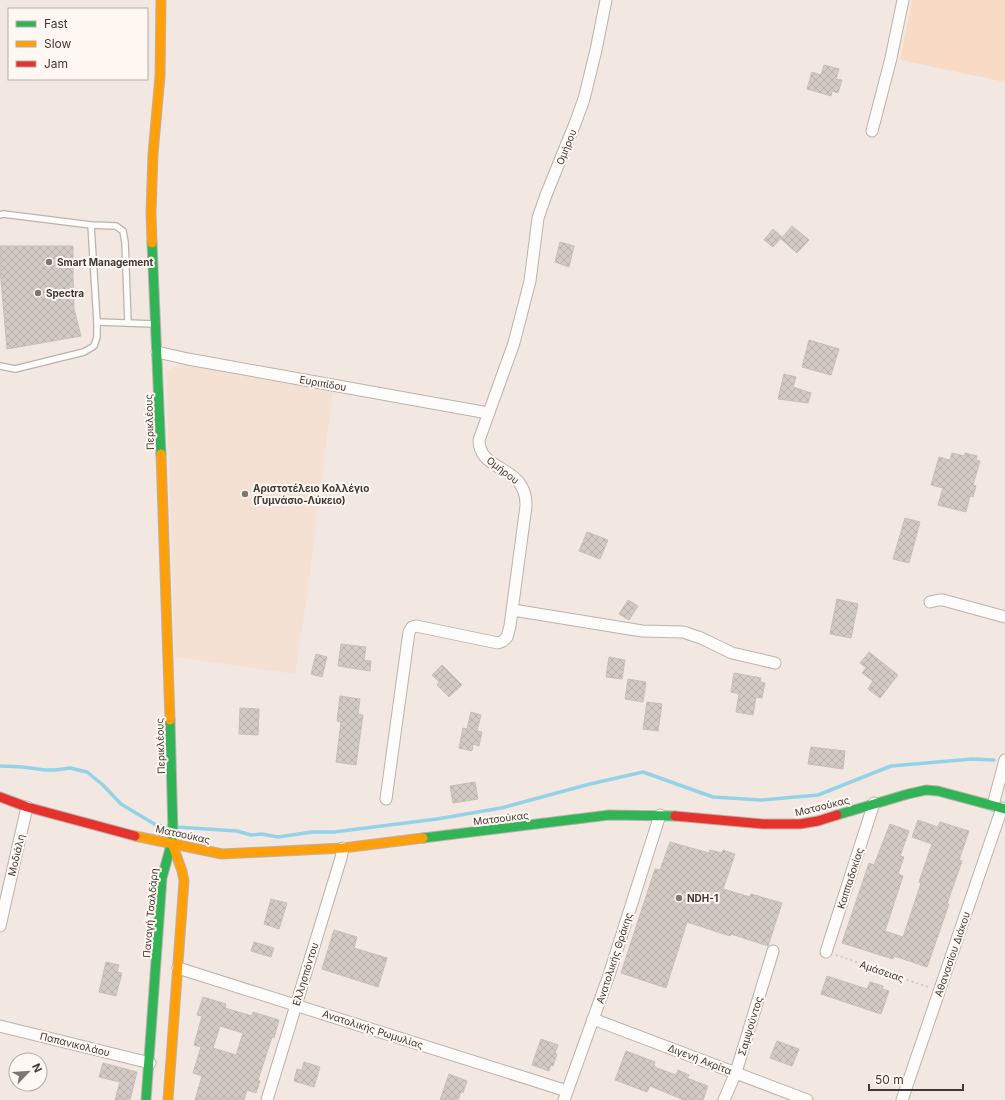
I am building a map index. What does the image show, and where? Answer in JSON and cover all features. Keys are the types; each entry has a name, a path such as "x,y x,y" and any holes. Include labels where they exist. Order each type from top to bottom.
{"street":[{"name":"Περικλέους","path":"161,0 160,76 151,192 173,806 172,843"},
{"name":"Ομήρου","path":"386,799 411,628 416,626 501,642 505,640 508,634 513,610 526,496 521,484 515,478 492,463 482,452 479,440 512,350 530,281 540,214 584,99 606,0"},
{"path":"872,131 891,58 903,0"},
{"name":"Ευριπίδου","path":"157,352 188,359 488,413"},
{"path":"930,602 944,600 1005,617"},
{"path":"513,610 642,631 683,632 701,638 732,653 775,663"},
{"name":"Αθανασίου Διάκου","path":"902,1100 1000,808 1005,760"},
{"name":"Ματσούκας","path":"0,797 28,807 137,836 222,854 342,848 449,836 609,815 660,816 791,825 818,821 908,794 931,790 1000,808"},
{"name":"Καππαδοκίας","path":"826,952 874,804"},
{"name":"Μοδιάλη","path":"0,926 28,807"},
{"name":"Ανατολικής Θράκης","path":"565,1096 620,942 660,816"},
{"path":"168,1100 184,882 182,871 172,843"},
{"name":"Παναγή Τσαλδάρη","path":"146,1100 150,1063 162,878 172,843"},
{"name":"Ελλησπόντου","path":"267,1100 341,858 342,848"},
{"name":"Σαμψούντος","path":"724,1100 736,1072 773,951"},
{"name":"Ανατολικής Ρωμυλίας","path":"178,968 296,1005 565,1096"},
{"name":"Διγενή Ακρίτα","path":"593,1019 807,1100"},
{"name":"Παπανικολάου","path":"0,1026 150,1063"}],"lane":[{"path":"0,215 3,214 91,225 116,226 122,231 125,242 128,323"},
{"path":"0,366 15,368 84,352 94,346 97,322 91,225"},
{"path":"97,322 156,324"}],"path":[{"name":"Αμάσειας","path":"826,952 939,991"}],"shaded area":[{"path":"912,0 1005,0 1005,82 900,60"},
{"name":"Αριστοτέλειο Κολλέγιο (Γυμνάσιο-Λύκειο)","path":"180,364 333,390 307,597 295,674 175,657 166,371"}],"building":[{"path":"824,65 839,69 836,79 842,80 838,93 832,91 831,96 807,89 812,72 821,75"},
{"path":"792,226 809,240 797,253 781,239"},
{"path":"773,229 782,237 773,247 764,240"},
{"path":"560,242 574,246 569,267 555,262"},
{"name":"Spectra","path":"0,246 73,246 74,309 81,336 7,349 0,269"},
{"path":"809,340 839,349 831,375 802,367"},
{"path":"784,374 796,377 793,387 811,393 808,403 778,399"},
{"path":"952,453 965,456 965,453 977,456 976,460 980,461 973,485 976,486 973,497 970,496 966,512 938,505 943,488 931,485 939,457 950,460"},
{"path":"905,518 920,522 909,563 893,559"},
{"path":"587,532 608,540 600,559 579,551"},
{"path":"837,599 858,604 851,638 830,634"},
{"path":"628,600 638,606 629,620 619,614"},
{"path":"341,644 366,647 364,660 371,661 370,671 338,666"},
{"path":"869,652 898,675 880,698 868,689 873,681 862,673 866,668 860,663"},
{"path":"316,654 327,657 322,677 311,674"},
{"path":"609,657 625,660 622,679 606,677"},
{"path":"442,665 462,685 449,697 437,685 439,682 432,675"},
{"path":"734,673 761,678 760,682 765,683 762,698 756,697 753,715 736,712 739,694 731,692"},
{"path":"628,679 646,682 643,702 625,699"},
{"path":"340,696 360,699 358,714 363,715 356,765 336,762 341,722 337,721"},
{"path":"647,702 662,704 658,731 643,729"},
{"path":"240,708 259,709 258,735 239,734"},
{"path":"471,712 481,715 477,731 482,732 479,746 473,744 472,751 459,748 463,728 467,729"},
{"path":"811,747 845,751 843,769 808,764"},
{"path":"475,782 478,799 453,803 450,786"},
{"path":"918,820 938,827 940,822 969,831 959,860 962,861 947,904 949,904 927,967 894,956 893,959 842,943 869,863 874,865 890,824 909,831 900,856 904,857 898,874 903,876 885,931 903,937 932,844 912,837"},
{"path":"670,842 709,853 710,850 722,853 723,850 735,854 723,889 750,897 751,894 782,903 768,946 731,934 730,936 687,922 666,988 621,973 655,869 660,870"},
{"path":"271,899 287,903 279,929 264,924"},
{"path":"334,930 357,937 354,948 387,958 378,987 322,969"},
{"path":"254,942 274,948 271,957 251,951"},
{"path":"106,962 119,965 117,972 122,973 116,996 99,992"},
{"path":"827,976 867,989 870,982 883,986 882,989 889,991 881,1014 821,994"},
{"path":"203,997 226,1004 225,1008 252,1016 253,1012 279,1020 274,1038 272,1037 258,1080 260,1081 256,1093 247,1090 244,1100 195,1100 202,1076 193,1073 201,1047 194,1045 202,1016 197,1015","holes":["220,1026 243,1033 236,1055 213,1048"]},
{"path":"541,1039 558,1045 553,1066 551,1065 549,1071 532,1065"},
{"path":"777,1041 799,1049 792,1066 770,1058"},
{"path":"626,1051 655,1062 654,1066 657,1068 676,1075 678,1070 689,1075 687,1078 708,1086 703,1100 684,1100 650,1086 647,1092 615,1080"},
{"path":"304,1062 320,1067 314,1087 294,1081 297,1069 302,1070"},
{"path":"103,1063 137,1072 130,1100 115,1100 120,1082 99,1077"},
{"path":"449,1074 467,1081 463,1093 461,1092 458,1100 440,1100"}],"waterway":[{"path":"177,827 237,831 251,835 262,834 278,837 312,832 334,832 437,819 501,808 590,784 643,772 713,797 761,800 818,795 891,766 972,759 994,760"},
{"path":"0,766 45,770 70,768 87,772 103,785 121,804 156,825 169,827"}],"traffic: fast":[{"path":"152,243 161,454"},
{"path":"146,1100 162,878 173,833 170,720"},
{"path":"837,815 926,790 938,791 1005,809"},
{"path":"423,838 609,815 675,816"}],"traffic: slow":[{"path":"152,243 151,213 153,154 160,76 161,0"},
{"path":"161,454 170,720"},
{"path":"135,836 222,854 343,848 423,838"},
{"path":"168,1100 184,881 172,843"}],"traffic: jam":[{"path":"0,797 27,807 135,836"},
{"path":"675,816 763,824 800,824 818,821 837,815"}],"place":[{"name":"Smart Management","path":"49,262"},
{"name":"Spectra","path":"38,293"},
{"name":"Αριστοτέλειο Κολλέγιο (Γυμνάσιο-Λύκειο)","path":"245,494"},
{"name":"NDH-1","path":"679,898"}]}
